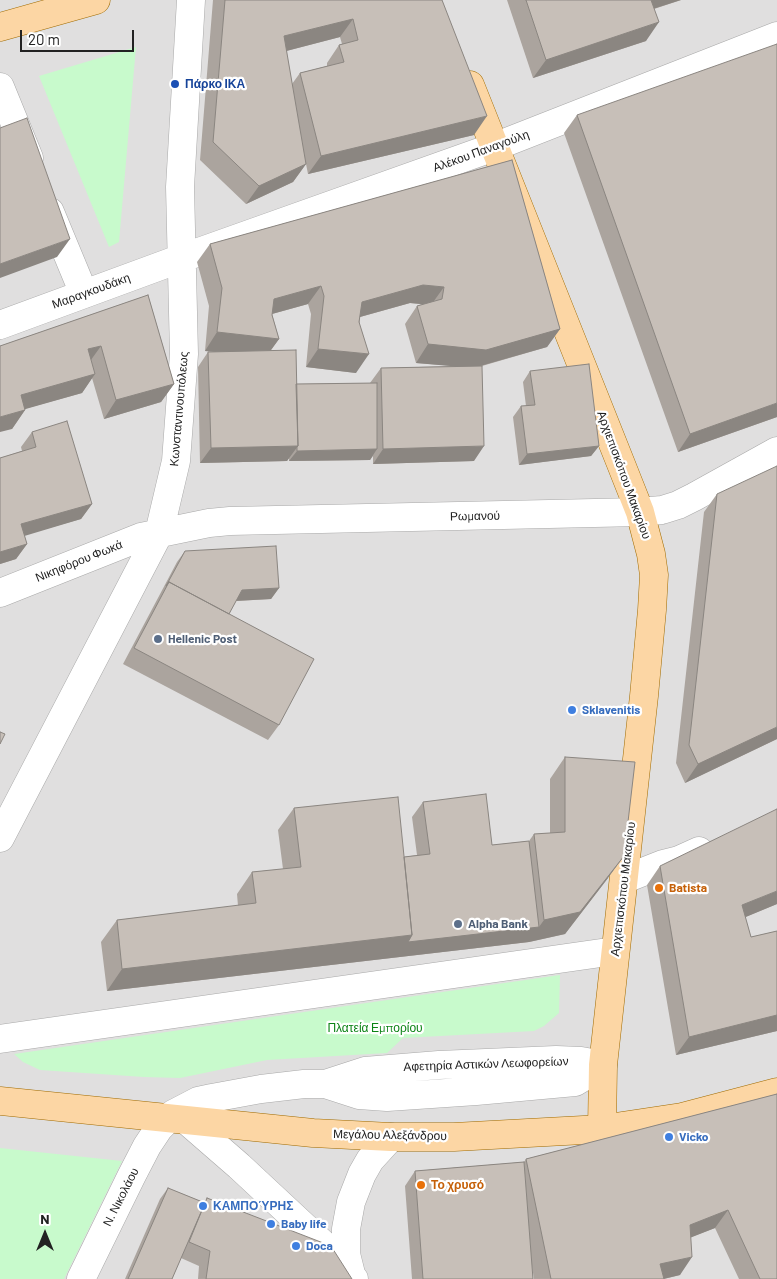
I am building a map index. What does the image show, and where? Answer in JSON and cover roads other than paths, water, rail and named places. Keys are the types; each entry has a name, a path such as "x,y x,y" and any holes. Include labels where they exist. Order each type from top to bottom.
{"main road":[{"path":"0,27 96,0"},
{"name":"Αρχιεπισκόπου Μακαρίου","path":"461,64 622,464 640,512 652,554 654,575 644,696 603,1065 602,1129"},
{"name":"Μεγάλου Αλεξάνδρου","path":"0,1101 313,1133 391,1137 602,1129 682,1117 777,1092"}],"street":[{"name":"Κωνσταντινουπόλεως","path":"0,838 159,533 176,461 184,354 180,187 191,0"},
{"name":"Αλέκου Παναγούλη","path":"182,258 494,146 777,36"},
{"path":"0,87 84,294"},
{"name":"Μαραγκουδάκη","path":"0,325 182,258"},
{"name":"Ρωμανού","path":"159,533 209,523 230,521 662,510 694,497 777,451"},
{"name":"Νικηφόρου Φωκά","path":"0,593 141,537 159,533"},
{"path":"625,879 663,864 679,860 720,839"},
{"path":"0,1039 615,951"},
{"name":"Αφετηρία Αστικών Λεωφορείων","path":"177,1119 191,1104 212,1098 237,1092 282,1086 325,1084 365,1071 439,1065 556,1060 581,1061 603,1065"},
{"path":"177,1119 249,1175 326,1247 352,1277"},
{"name":"Ν. Νικολάου","path":"81,1279 147,1146 159,1128 177,1119"},
{"path":"352,1277 346,1254 346,1228 351,1202 362,1174 370,1160 391,1137"}],"place":[{"name":"Πάρκο ΙΚΑ","path":"175,84"},
{"name":"Hellenic Post","path":"158,639"},
{"name":"Sklavenitis","path":"572,710"},
{"name":"Batista","path":"659,888"},
{"name":"Alpha Bank","path":"458,924"},
{"name":"Vicko","path":"669,1137"},
{"name":"Το χρυσό","path":"421,1185"},
{"name":"ΚΑΜΠΟΎΡΗΣ","path":"203,1206"},
{"name":"Baby life","path":"271,1224"},
{"name":"Doca","path":"296,1246"}],"park label":[{"name":"Πλατεία Εμπορίου","path":"375,1028"}]}
